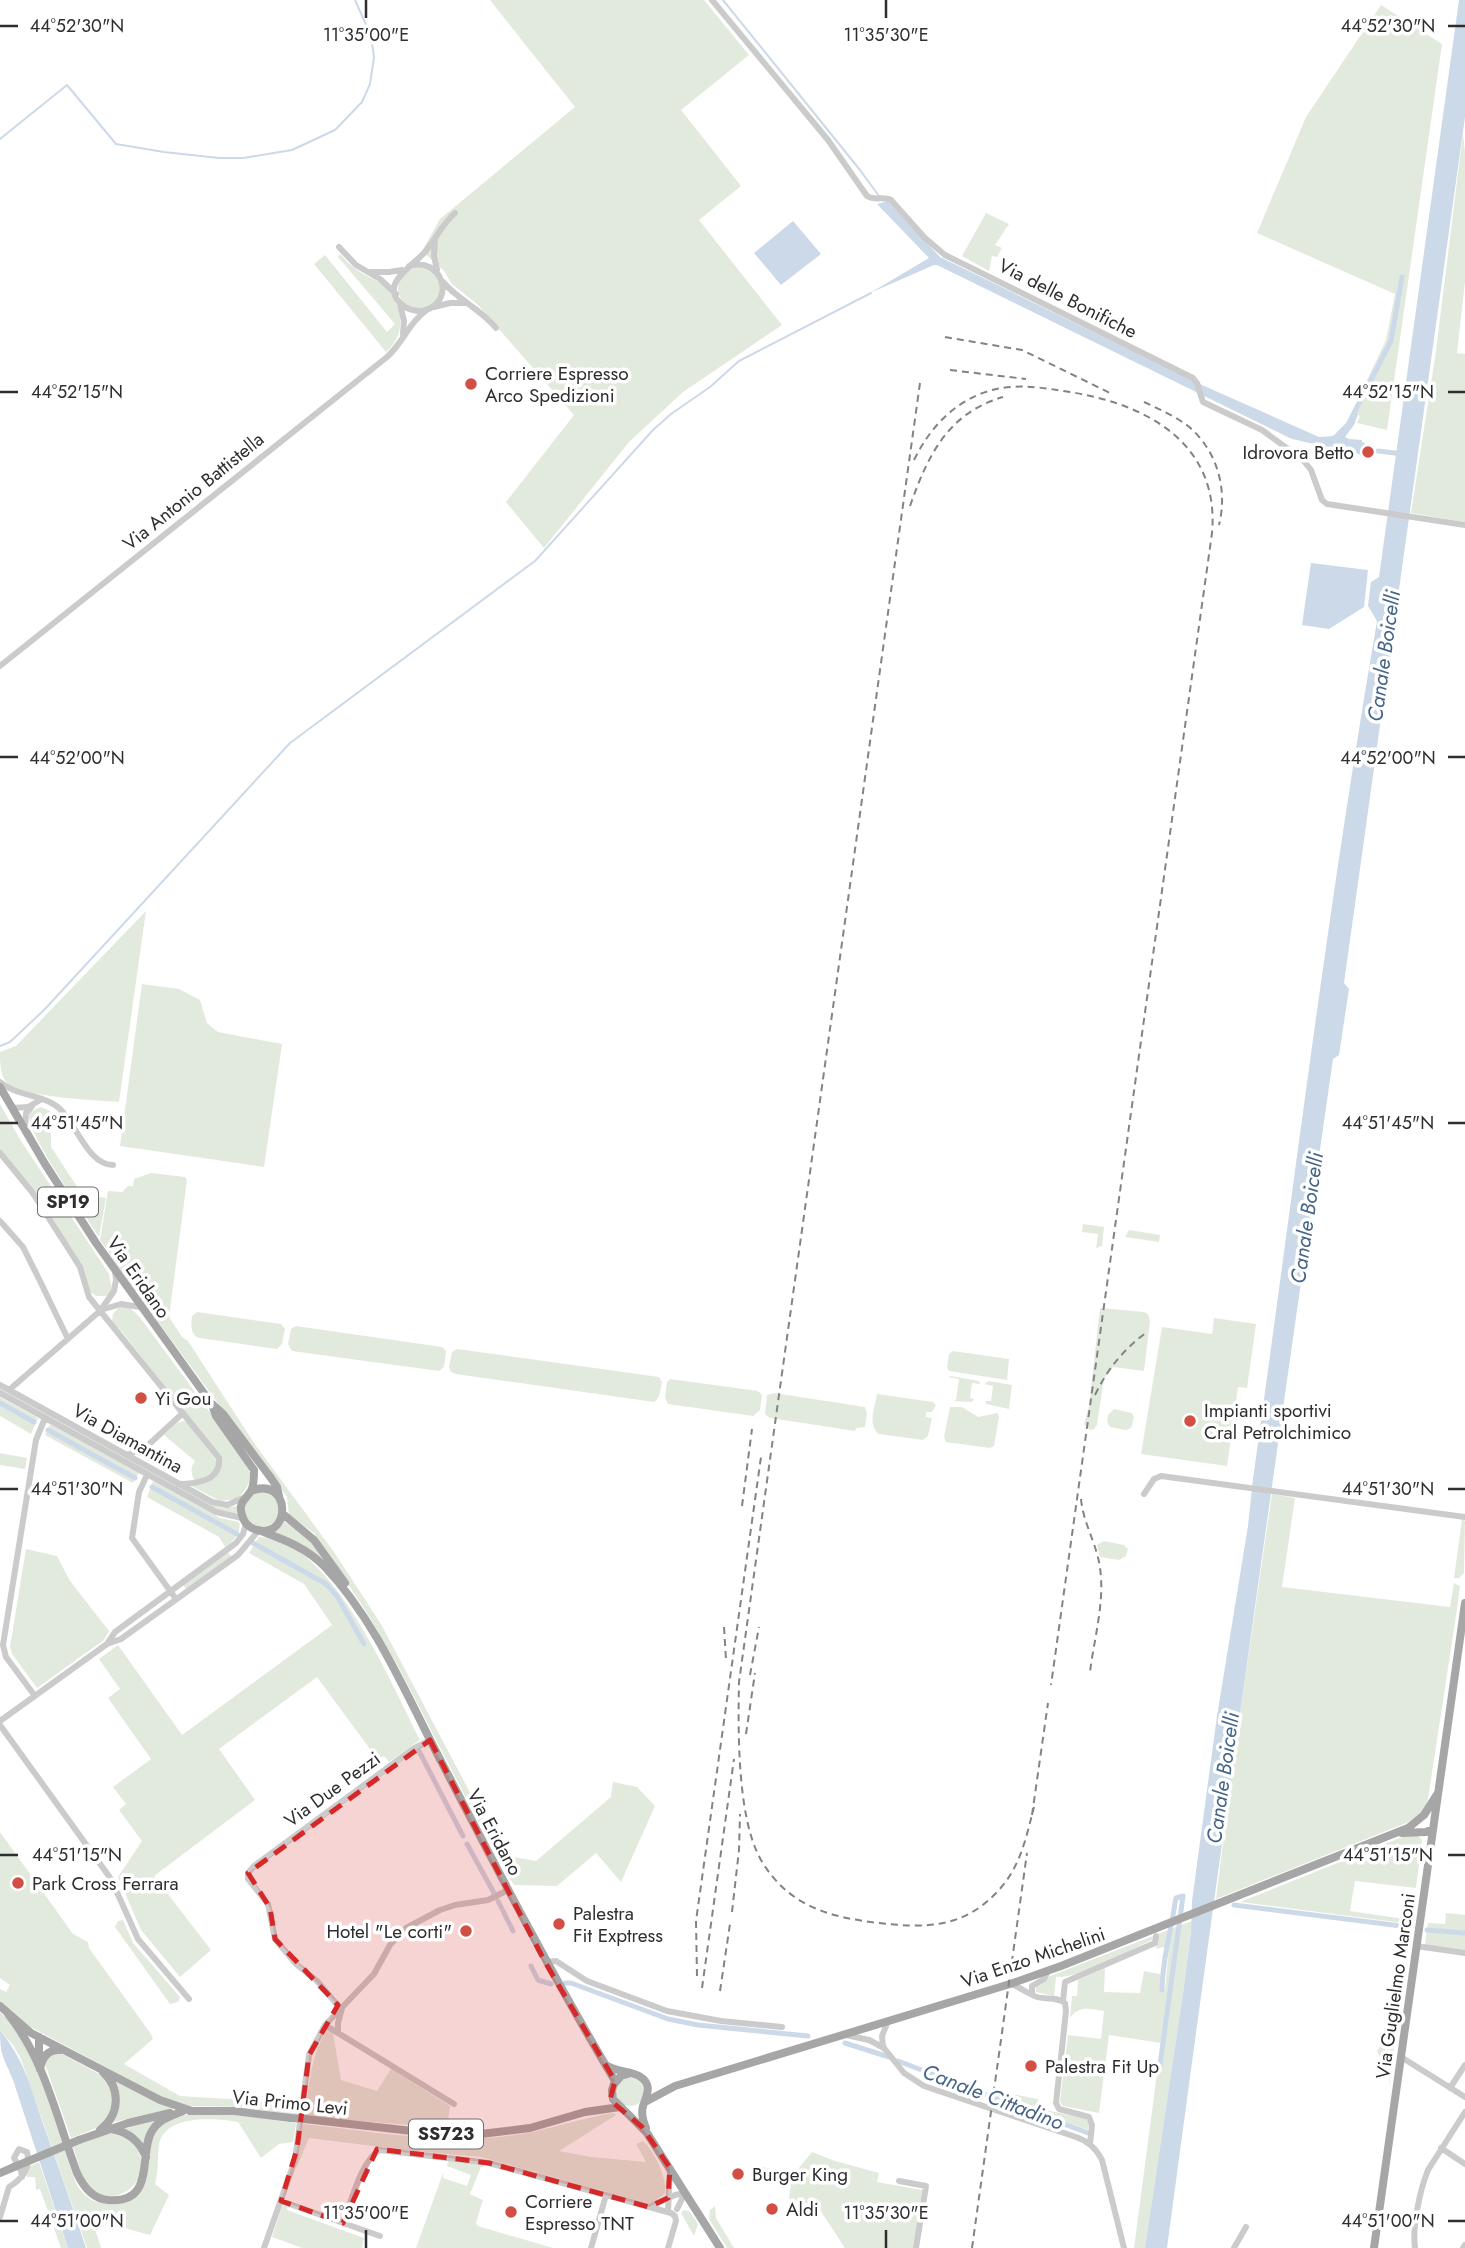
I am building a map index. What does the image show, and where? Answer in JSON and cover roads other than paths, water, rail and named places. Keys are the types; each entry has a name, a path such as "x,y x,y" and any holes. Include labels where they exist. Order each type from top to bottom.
{"main road":[{"name":"Via Eridano","path":"0,1085 75,1212 115,1271 277,1488 283,1514 318,1544 342,1579 392,1667 504,1893 615,2081"},
{"name":"Via Eridano","path":"211,1403 216,1416 254,1470 251,1491"},
{"path":"244,1521 240,1511 243,1498 251,1491 269,1489 278,1496"},
{"path":"260,1531 275,1526 283,1514"},
{"name":"Via Eridano","path":"244,1521 260,1531 293,1543 317,1559 335,1578 361,1614"},
{"name":"Via Guglielmo Marconi","path":"1374,2248 1465,1603"},
{"name":"Via Enzo Michelini","path":"644,2103 675,2086 1010,1984 1090,1955 1412,1825 1428,1811 1438,1793"},
{"path":"1412,1825 1424,1825 1433,1829"},
{"name":"Via Enzo Michelini","path":"1392,1834 1433,1829"},
{"path":"1421,1832 1428,1840 1429,1853"},
{"path":"0,2006 24,2028 39,2037 160,2100 188,2111"},
{"path":"8,2014 18,2027 40,2069 76,2173 86,2189 100,2199 126,2197 133,2193 143,2178 147,2142 154,2128 166,2118 188,2111"},
{"path":"39,2037 40,2069"},
{"path":"40,2069 47,2054 55,2049 64,2050"},
{"path":"604,2063 616,2071 637,2075 644,2080 648,2092 642,2115 647,2133"},
{"path":"91,2135 111,2120 116,2102 112,2082 92,2064"},
{"path":"628,2074 615,2081 611,2091 613,2099 647,2133 720,2248"},
{"name":"Via Enzo Michelini","path":"644,2080 654,2086 675,2086"},
{"name":"Via Primo Levi","path":"585,2112 603,2102 611,2091"},
{"path":"622,2108 635,2109 644,2103"},
{"name":"Via Primo Levi","path":"0,2173 108,2129 142,2119 188,2111 234,2111 439,2134 474,2134 530,2128 585,2112 622,2108"},
{"path":"108,2129 129,2135 140,2146 146,2158"}],"street":[{"name":"Via delle Bonifiche","path":"712,0 828,140 866,194 875,199 891,200 925,238 945,255 1196,380 1201,400 1206,404 1262,430 1303,460 1311,470 1324,503 1465,525"},
{"path":"402,337 404,321 396,282 455,213"},
{"path":"436,235 434,256 441,280 455,294 485,315 496,328"},
{"path":"338,247 356,265 384,282 398,299 413,311 455,302 468,304"},
{"path":"367,272 384,273 424,265 437,272"},
{"name":"Via Antonio Battistella","path":"0,666 387,357 396,349 416,318 430,308 442,293 441,280"},
{"name":"Via Eridano","path":"0,1085 54,1104 64,1113 91,1154 106,1165 113,1165"},
{"path":"12,1108 28,1096"},
{"path":"25,1130 26,1113 42,1099"},
{"path":"12,1108 32,1106"},
{"path":"0,1153 32,1192 80,1267 86,1292 216,1454 220,1463 218,1470 204,1481 178,1484"},
{"path":"0,1221 23,1246 68,1339"},
{"path":"9,1390 100,1311 115,1289 115,1271"},
{"path":"100,1311 121,1304 140,1307"},
{"name":"Via Diamantina","path":"0,1385 127,1455 148,1471 216,1512 244,1521"},
{"name":"Via Diamantina","path":"0,1393 217,1504 233,1504 243,1498"},
{"path":"127,1455 146,1447 183,1413"},
{"path":"35,1696 6,1657 3,1645 37,1433 45,1418"},
{"path":"146,1447 144,1457 148,1471 139,1492 132,1538 176,1600"},
{"path":"1144,1493 1155,1478 1165,1476 1465,1517"},
{"path":"107,1644 115,1632 232,1547 243,1534 244,1521"},
{"path":"189,1999 138,1939 111,1879 0,1723 107,1644 121,1639 239,1555 260,1531"},
{"path":"232,1547 239,1555"},
{"name":"Via Due Pezzi","path":"342,2007 296,1964 275,1939 268,1904 248,1879 247,1873 413,1749 427,1742"},
{"path":"264,2248 297,2149 309,2055 325,2025 374,1974 393,1941 405,1928 440,1909 491,1899 504,1893"},
{"path":"1090,2144 1092,2125 1089,2117 1059,2109 1056,2103 1066,2011 1063,2001 1065,1982 1155,1943 1156,1936"},
{"path":"1416,1947 1465,1952"},
{"path":"545,1962 556,1961 587,1981 667,2011 721,2021 782,2027"},
{"path":"1032,1994 1032,1986 1044,1979 1048,1971"},
{"path":"1010,1984 1036,1997 1063,2001"},
{"path":"338,2033 342,2007"},
{"path":"888,2021 881,2044 904,2073 924,2086 1090,2144 1102,2160 1124,2248"},
{"path":"325,2025 454,2104"},
{"path":"843,2035 861,2038 884,2048"},
{"path":"1401,2057 1465,2097"},
{"path":"1450,2088 1465,2066"},
{"path":"1415,2248 1414,2236 1428,2170 1465,2112"},
{"path":"1441,2148 1465,2164"},
{"path":"344,2223 364,2168 374,2153 380,2150 489,2163 668,2211 676,2218 668,2248"},
{"path":"668,2211 670,2168"},
{"path":"0,2217 9,2188 22,2178"},
{"path":"899,2181 926,2186 916,2248"},
{"path":"649,2207 685,2193"},
{"path":"677,2209 685,2193"},
{"path":"591,2248 606,2195"},
{"path":"281,2201 380,2235"},
{"path":"668,2211 688,2208 696,2211"},
{"path":"1234,2248 1245,2227"}],"water":[{"name":"Canale Boicelli","path":"1459,0 1465,0 1465,117 1344,983 1349,989 1339,1055 1333,1059 1167,2248 1145,2248 1183,1993 1192,1901 1217,1716 1248,1526 1327,942 1377,621 1368,606 1371,582 1379,577"},
{"path":"888,201 940,257 1202,385 1319,437 1333,436 1346,423 1352,412 1358,414 1345,437 1365,443 1363,455 1292,439 937,265 870,293 929,258 877,204"},
{"path":"793,221 821,254 781,285 754,253"},
{"path":"1311,563 1368,570 1364,607 1329,629 1302,625"},
{"path":"0,2031 16,2053 27,2078 86,2248 68,2248 3,2057"}],"waterway":[{"path":"0,139 67,85 116,144 219,158 243,158 292,150 335,130 362,102 370,84 374,57 371,36 355,0"},
{"path":"723,0 879,196"},
{"path":"1352,417 1391,341 1402,277"},
{"path":"0,1046 10,1042 45,1009 290,743 535,561 653,430 710,387 739,361 871,293"},
{"path":"1358,448 1372,450"},
{"path":"1378,451 1403,454"},
{"path":"0,1403 34,1422"},
{"path":"48,1430 135,1478"},
{"path":"152,1487 237,1534"},
{"path":"253,1543 326,1584 337,1596 364,1644"},
{"path":"419,1751 463,1836"},
{"path":"467,1844 494,1893"},
{"path":"1159,2072 1183,1896 1176,1898 1162,1990"},
{"path":"498,1901 513,1931"},
{"path":"1234,1905 1409,1927"},
{"name":"Canale Cittadino","path":"1427,1930 1465,1933"},
{"path":"531,1966 538,1980 551,1984"},
{"name":"Canale Cittadino","path":"565,1983 668,2019 698,2025 808,2036"},
{"name":"Canale Cittadino","path":"845,2043 889,2057"},
{"name":"Canale Cittadino","path":"898,2061 1088,2133"}],"railway":[{"path":"945,337 1022,350 1110,393"},
{"path":"950,370 1026,379"},
{"path":"920,383 739,1682 743,1798 753,1842 761,1860 772,1876 797,1899 827,1913 843,1917 911,1925 956,1920 970,1914 996,1893 1016,1863 1025,1842 1034,1807"},
{"path":"914,460 941,421 969,399 980,394 1002,388 1025,387 1070,392 1125,406 1172,433 1191,452 1204,475 1211,502 1212,533 1051,1685"},
{"path":"910,506 933,453 954,425 984,404 1003,397"},
{"path":"1144,402 1188,426 1213,458 1221,484 1219,525"},
{"path":"1095,1395 1117,1360 1147,1332"},
{"path":"742,1506 752,1429"},
{"path":"697,1976 696,1921 761,1457"},
{"path":"1081,1499 1098,1559 1101,1581 1100,1607 1090,1672"},
{"path":"724,1627 726,1660"},
{"path":"750,1675 759,1627"},
{"path":"746,1734 755,1673"},
{"path":"1032,1815 1048,1703"},
{"path":"702,1988 734,1759"},
{"path":"732,1912 740,1814"},
{"path":"972,2248 1027,1853"},
{"path":"720,1991 730,1924"}],"place":[{"name":"Corriere Espresso Arco Spedizioni","path":"471,384"},
{"name":"Idrovora Betto","path":"1368,452"},
{"name":"Yi Gou","path":"141,1398"},
{"name":"Impianti sportivi Cral Petrolchimico","path":"1190,1421"},
{"name":"Park Cross Ferrara","path":"18,1883"},
{"name":"Palestra Fit Exptress","path":"559,1924"},
{"name":"Hotel \"Le corti\"","path":"466,1931"},
{"name":"Palestra Fit Up","path":"1031,2066"},
{"name":"Burger King","path":"738,2174"},
{"name":"Aldi","path":"772,2209"},
{"name":"Corriere Espresso TNT","path":"511,2212"}]}
